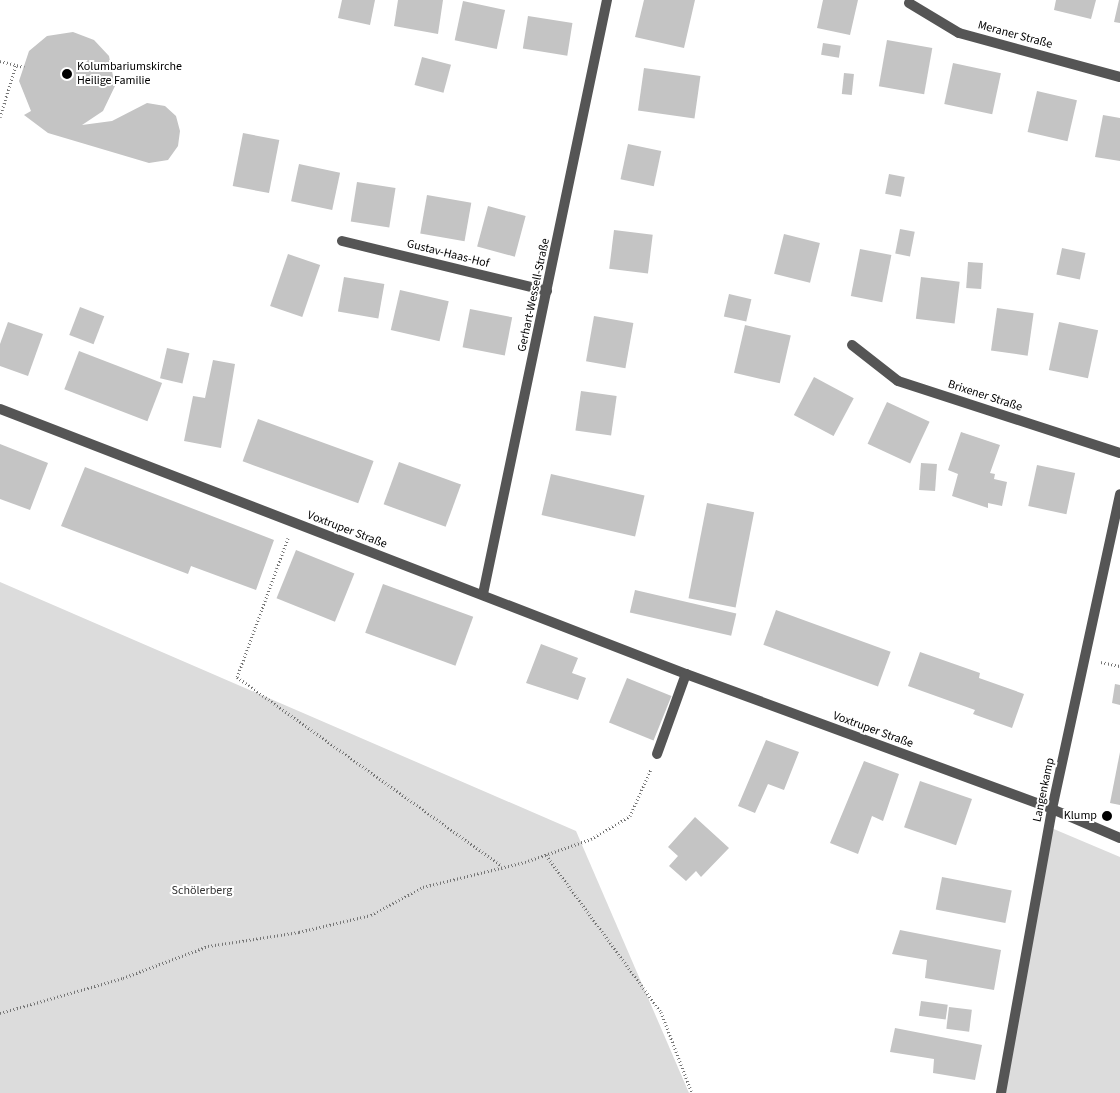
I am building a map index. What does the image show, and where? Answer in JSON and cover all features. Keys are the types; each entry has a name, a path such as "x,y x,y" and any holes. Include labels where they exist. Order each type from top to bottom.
{"street":[{"name":"Gerhart-Wessell-Straße","path":"483,594 547,291 603,1"},
{"name":"Meraner Straße","path":"909,3 959,33 1120,77"},
{"name":"Gustav-Haas-Hof","path":"342,242 547,291"},
{"name":"Brixener Straße","path":"852,344 898,381 1120,452"},
{"name":"Voxtruper Straße","path":"0,408 686,674 1052,810 1120,838"},
{"name":"Langenkamp","path":"1002,1093 1052,810 1120,494"},
{"path":"656,754 686,674"}],"path":[{"path":"0,61 24,67"},
{"path":"0,117 16,65"},
{"path":"294,523 237,677 503,866"},
{"path":"0,1013 123,978 208,946 299,932 371,915 423,886 546,855 591,839 630,816 656,754"},
{"path":"546,855 661,1012 692,1093"}],"green space":[{"name":"Schölerberg","path":"0,582 576,831 689,1093 0,1093"},
{"path":"1049,827 1120,857 1120,1093 1001,1093"}],"building":[{"path":"342,0 375,0 370,25 338,18"},
{"path":"398,0 443,0 438,34 394,26"},
{"path":"644,0 695,0 684,48 635,37"},
{"path":"823,0 858,0 850,35 817,28"},
{"path":"1056,0 1096,0 1091,19 1054,10"},
{"path":"1120,0 1120,23 1114,22"},
{"path":"463,1 505,10 497,49 455,40"},
{"path":"528,16 572,23 567,56 523,49"},
{"path":"73,32 94,40 109,56 115,86 103,111 82,125 112,121 147,103 165,106 176,116 180,131 178,146 168,160 149,163 48,133 24,115 31,111 19,81 29,51 47,36"},
{"path":"887,40 932,48 924,94 879,86"},
{"path":"823,43 841,46 839,58 821,55"},
{"path":"422,57 451,65 443,93 414,85"},
{"path":"953,63 1001,73 992,114 944,104"},
{"path":"644,68 700,76 694,119 638,111"},
{"path":"844,73 854,74 852,95 842,94"},
{"path":"1037,91 1077,100 1068,141 1028,132"},
{"path":"1103,115 1120,118 1120,161 1095,157"},
{"path":"243,133 279,140 269,193 233,186"},
{"path":"628,144 661,151 654,186 621,179"},
{"path":"299,164 340,173 332,210 291,201"},
{"path":"889,174 905,177 901,197 885,194"},
{"path":"357,182 396,188 389,228 351,222"},
{"path":"427,195 471,203 465,241 420,233"},
{"path":"488,206 526,216 515,257 477,247"},
{"path":"900,229 915,232 910,256 895,254"},
{"path":"614,230 653,235 648,273 609,269"},
{"path":"784,234 820,243 810,283 774,274"},
{"path":"1062,248 1085,253 1080,279 1056,274"},
{"path":"860,249 891,255 882,302 851,296"},
{"path":"288,254 320,265 302,317 270,306"},
{"path":"968,262 983,263 981,289 966,288"},
{"path":"344,277 384,284 378,319 338,311"},
{"path":"921,277 960,282 955,323 916,319"},
{"path":"400,290 449,301 439,341 391,330"},
{"path":"729,294 751,299 746,322 724,316"},
{"path":"80,307 104,316 94,344 69,335"},
{"path":"997,308 1034,313 1028,356 991,351"},
{"path":"470,309 512,317 505,355 463,347"},
{"path":"594,316 633,323 625,368 586,361"},
{"path":"8,322 43,334 28,376 0,366 0,344"},
{"path":"1059,322 1098,330 1088,378 1049,370"},
{"path":"745,325 791,336 780,383 734,373"},
{"path":"167,348 189,353 182,383 160,378"},
{"path":"79,351 162,383 147,421 64,389"},
{"path":"213,360 235,364 221,448 184,441 193,396 205,398"},
{"path":"814,377 854,398 834,436 794,415"},
{"path":"581,391 617,396 611,436 575,431"},
{"path":"887,402 930,422 910,464 868,444"},
{"path":"258,419 374,461 358,503 243,461"},
{"path":"961,432 1000,445 990,473 995,474 994,479 1007,482 1002,506 988,503 988,508 952,496 958,474 948,470"},
{"path":"0,444 48,463 30,510 0,499"},
{"path":"399,462 461,485 446,527 384,504"},
{"path":"921,463 937,464 935,491 919,490"},
{"path":"1037,465 1075,473 1066,514 1028,506"},
{"path":"85,467 274,540 256,590 191,566 188,574 61,526"},
{"path":"551,474 645,496 635,537 542,515"},
{"path":"707,503 754,512 736,607 688,598"},
{"path":"296,550 354,574 335,622 277,598"},
{"path":"383,584 473,617 455,666 365,633"},
{"path":"635,590 736,613 731,636 630,612"},
{"path":"776,610 891,652 878,686 763,645"},
{"path":"541,644 578,658 572,673 586,678 578,700 526,683"},
{"path":"920,652 980,673 979,678 1024,694 1012,728 973,714 975,710 908,686"},
{"path":"627,678 672,696 654,740 609,723"},
{"path":"1115,684 1120,685 1120,705 1112,703"},
{"path":"766,740 799,752 784,790 768,784 755,813 738,806"},
{"path":"1120,752 1120,805 1110,803"},
{"path":"864,761 899,774 883,821 872,816 858,854 830,843"},
{"path":"920,781 972,799 956,845 904,827"},
{"path":"695,817 729,848 701,877 696,871 686,881 669,866 678,856 668,847"},
{"path":"942,877 1012,891 1005,923 936,909"},
{"path":"900,930 1001,950 994,990 925,978 927,960 892,954"},
{"path":"921,1001 948,1005 946,1020 919,1016"},
{"path":"949,1007 972,1010 969,1032 946,1029"},
{"path":"895,1028 982,1045 975,1080 933,1073 934,1059 890,1052"}],"place":[{"name":"Kolumbariumskirche Heilige Familie","path":"67,74"},
{"name":"Klump","path":"1107,816"}]}
